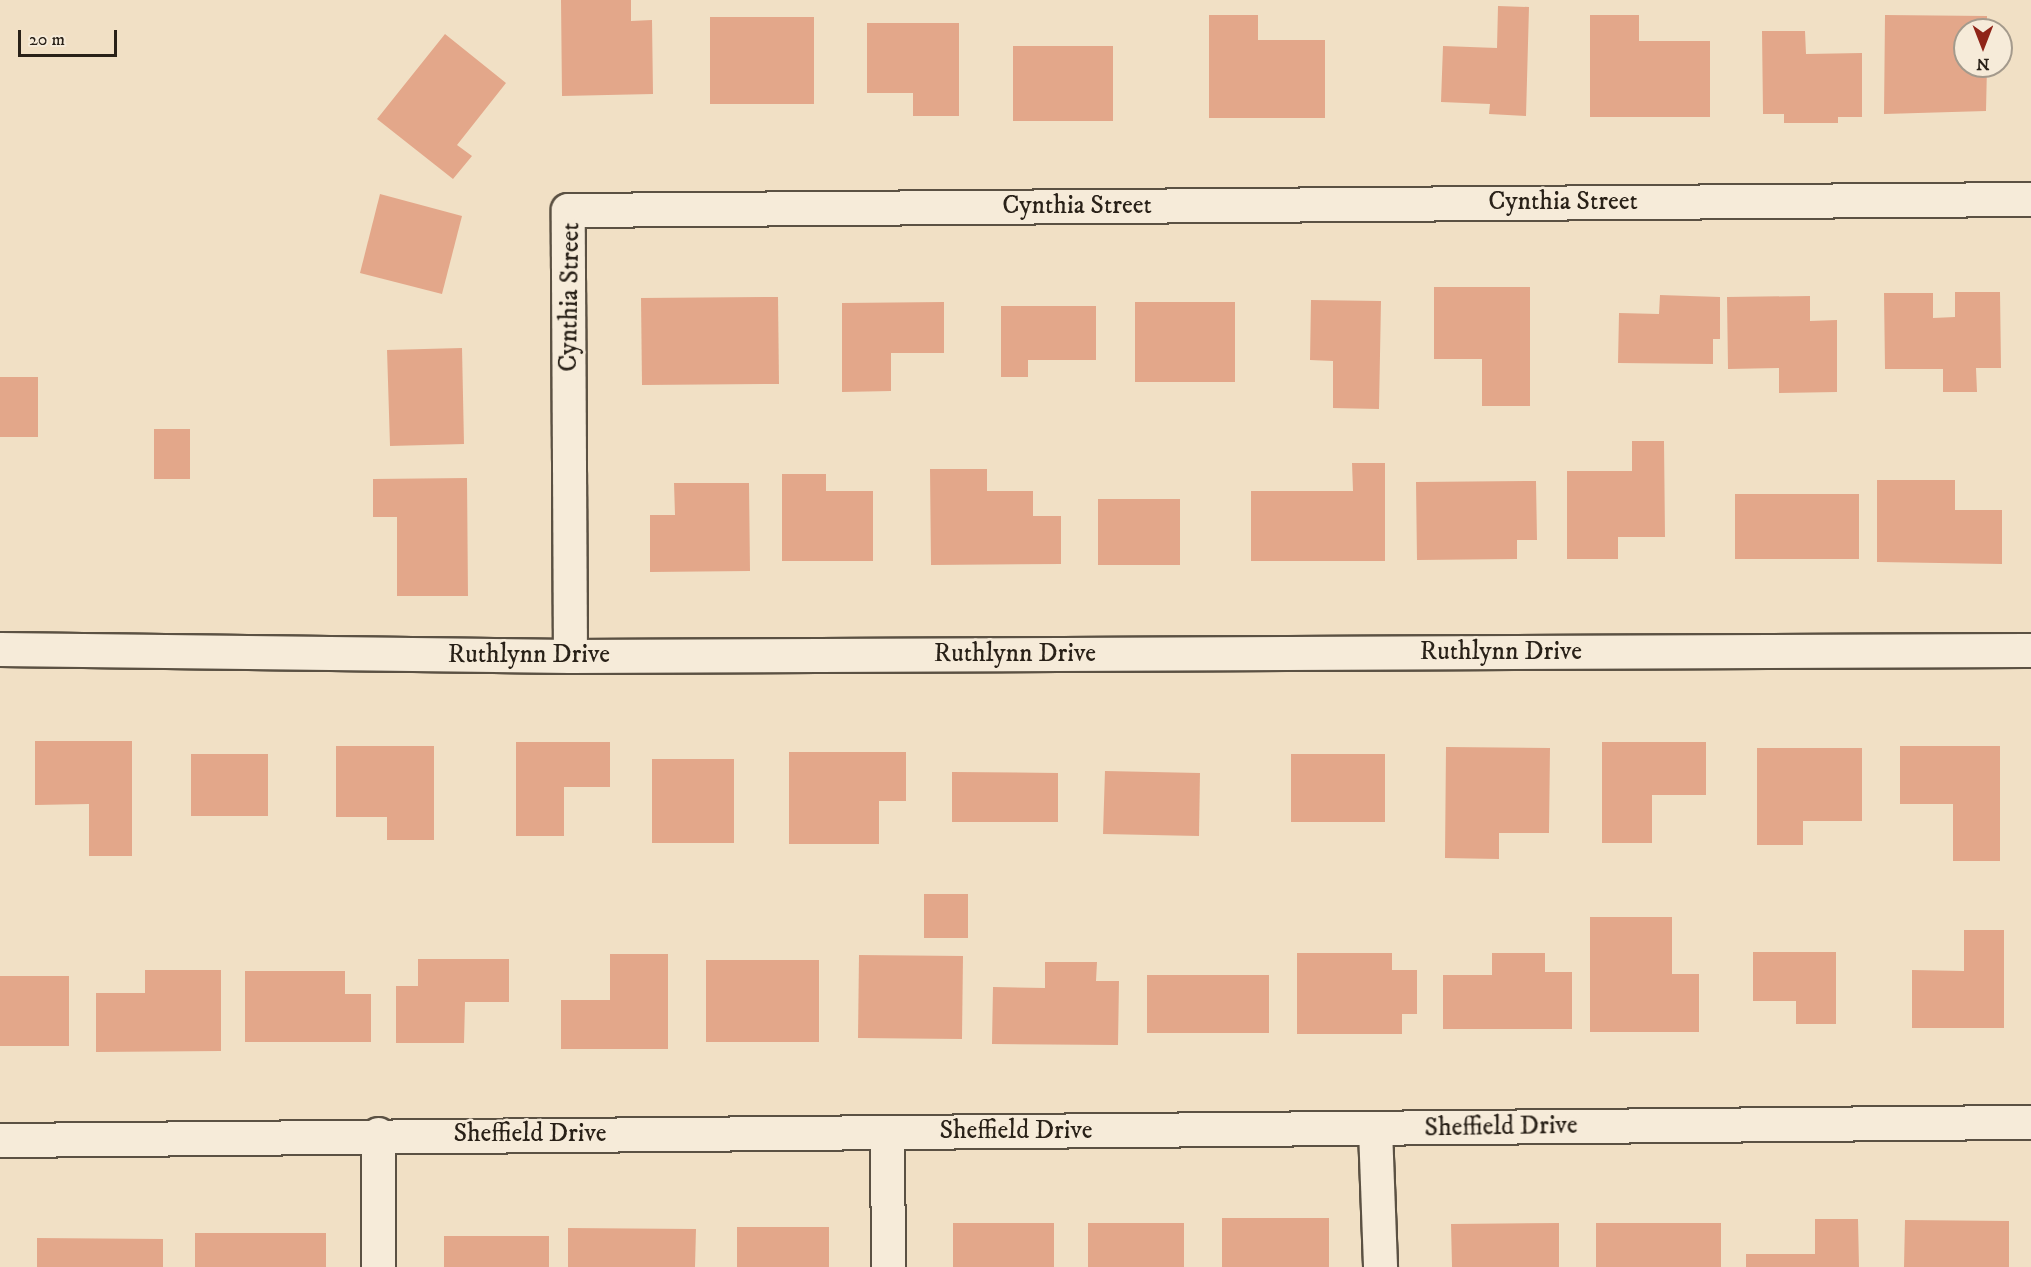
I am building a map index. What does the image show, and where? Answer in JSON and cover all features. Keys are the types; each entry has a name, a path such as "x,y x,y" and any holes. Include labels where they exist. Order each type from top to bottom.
{"street":[{"name":"Cynthia Street","path":"570,656 568,210 2031,199"},
{"name":"Ruthlynn Drive","path":"0,649 570,656 2031,650"},
{"name":"Sheffield Drive","path":"0,1140 378,1134 1375,1129 2031,1122"},
{"path":"1375,1129 1380,1267"},
{"path":"887,1132 888,1267"},
{"path":"378,1134 378,1267"}],"building":[{"path":"561,0 631,0 631,21 652,20 653,94 562,96"},
{"path":"1498,6 1529,7 1526,116 1489,114 1490,104 1441,102 1443,46 1497,48"},
{"path":"1209,15 1258,15 1258,40 1325,40 1325,118 1209,118"},
{"path":"1590,15 1639,15 1639,41 1710,41 1710,117 1590,117"},
{"path":"1885,15 1987,16 1987,18 1953,18 1953,78 1987,78 1986,111 1884,114"},
{"path":"710,17 814,17 814,104 710,104"},
{"path":"867,23 959,23 959,116 913,116 913,93 867,93"},
{"path":"1762,31 1805,31 1806,54 1862,53 1862,117 1838,117 1838,123 1784,123 1784,114 1763,114"},
{"path":"445,34 506,83 457,145 472,156 453,179 377,119"},
{"path":"1013,46 1113,46 1113,121 1013,121"},
{"path":"380,194 462,216 442,294 360,273"},
{"path":"1434,287 1530,287 1530,406 1482,406 1482,359 1434,359"},
{"path":"1955,292 2000,292 2001,368 1976,368 1977,392 1943,392 1943,369 1885,369 1884,293 1933,293 1933,318 1955,317"},
{"path":"1660,295 1720,297 1720,339 1713,339 1713,364 1618,363 1619,313 1659,314"},
{"path":"1810,296 1810,321 1837,320 1837,392 1779,393 1779,368 1728,369 1727,297"},
{"path":"778,297 779,384 642,385 641,298"},
{"path":"1311,300 1381,301 1379,409 1333,408 1333,361 1310,360"},
{"path":"944,302 944,353 891,353 891,391 842,392 842,303"},
{"path":"1135,302 1235,302 1235,382 1135,382"},
{"path":"1001,306 1096,306 1096,360 1028,360 1028,377 1001,377"},
{"path":"462,348 464,444 390,446 387,350"},
{"path":"0,377 38,377 38,437 0,437"},
{"path":"154,429 190,429 190,479 154,479"},
{"path":"1632,441 1664,441 1665,537 1618,537 1618,559 1567,559 1567,471 1632,471"},
{"path":"1352,463 1385,463 1385,561 1251,561 1251,491 1353,491"},
{"path":"930,469 987,469 987,491 1033,491 1033,516 1061,516 1061,564 931,565"},
{"path":"782,474 826,474 826,491 873,491 873,561 782,561"},
{"path":"467,478 468,596 397,596 397,517 373,517 373,479"},
{"path":"1877,480 1955,480 1955,510 2002,510 2002,564 1877,562"},
{"path":"1536,481 1537,540 1517,540 1517,559 1417,560 1416,482"},
{"path":"674,483 749,483 750,571 650,572 650,515 675,515"},
{"path":"1735,494 1859,494 1859,559 1735,559"},
{"path":"1098,499 1180,499 1180,565 1098,565"},
{"path":"35,741 132,741 132,856 89,856 89,804 35,805"},
{"path":"516,742 610,742 610,787 564,787 564,836 516,836"},
{"path":"1602,742 1706,742 1706,795 1652,795 1652,843 1602,843"},
{"path":"336,746 434,746 434,840 387,840 387,817 336,817"},
{"path":"1900,746 2000,746 2000,861 1953,861 1953,804 1900,804"},
{"path":"1446,747 1550,748 1549,833 1499,833 1499,859 1445,858"},
{"path":"1757,748 1862,748 1862,821 1803,821 1803,845 1757,845"},
{"path":"789,752 906,752 906,801 879,801 879,844 789,844"},
{"path":"191,754 268,754 268,816 191,816"},
{"path":"1291,754 1385,754 1385,822 1291,822"},
{"path":"652,759 734,759 734,843 652,843"},
{"path":"1105,771 1200,773 1199,836 1103,834"},
{"path":"952,772 1058,773 1058,822 952,822"},
{"path":"924,894 968,894 968,938 924,938"},
{"path":"1590,917 1672,917 1672,974 1699,974 1699,1032 1590,1032"},
{"path":"1964,930 2004,930 2004,1028 1912,1028 1912,970 1964,971"},
{"path":"1753,952 1836,952 1836,1024 1796,1024 1796,1001 1753,1001"},
{"path":"1297,953 1392,953 1392,970 1417,970 1417,1014 1402,1014 1402,1034 1297,1034"},
{"path":"1492,953 1545,953 1545,972 1572,972 1572,1029 1443,1029 1443,975 1492,975"},
{"path":"610,954 668,954 668,1049 561,1049 561,1000 610,1000"},
{"path":"859,955 963,956 962,1039 858,1038"},
{"path":"418,959 509,959 509,1002 465,1002 464,1043 396,1043 396,986 418,986"},
{"path":"706,960 819,960 819,1042 706,1042"},
{"path":"1045,962 1097,962 1096,981 1119,981 1118,1045 992,1044 993,987 1045,988"},
{"path":"145,970 221,970 221,1051 96,1052 96,993 145,993"},
{"path":"245,971 345,971 345,994 371,994 371,1042 245,1042"},
{"path":"1147,975 1269,975 1269,1033 1147,1033"},
{"path":"0,976 69,976 69,1046 0,1046"},
{"path":"1222,1218 1329,1218 1329,1267 1222,1267"},
{"path":"1815,1219 1858,1219 1859,1267 1746,1267 1746,1254 1815,1254"},
{"path":"1905,1220 2009,1221 2009,1267 1904,1267"},
{"path":"953,1223 1054,1223 1054,1267 953,1267"},
{"path":"1088,1223 1184,1223 1184,1267 1088,1267"},
{"path":"1559,1223 1559,1267 1452,1267 1451,1224"},
{"path":"1596,1223 1721,1223 1721,1267 1596,1267"},
{"path":"737,1227 829,1227 829,1267 737,1267"},
{"path":"568,1228 696,1229 695,1267 568,1267"},
{"path":"195,1233 326,1233 326,1267 195,1267"},
{"path":"444,1236 549,1236 549,1267 444,1267"},
{"path":"37,1238 163,1239 163,1267 37,1267"}]}
